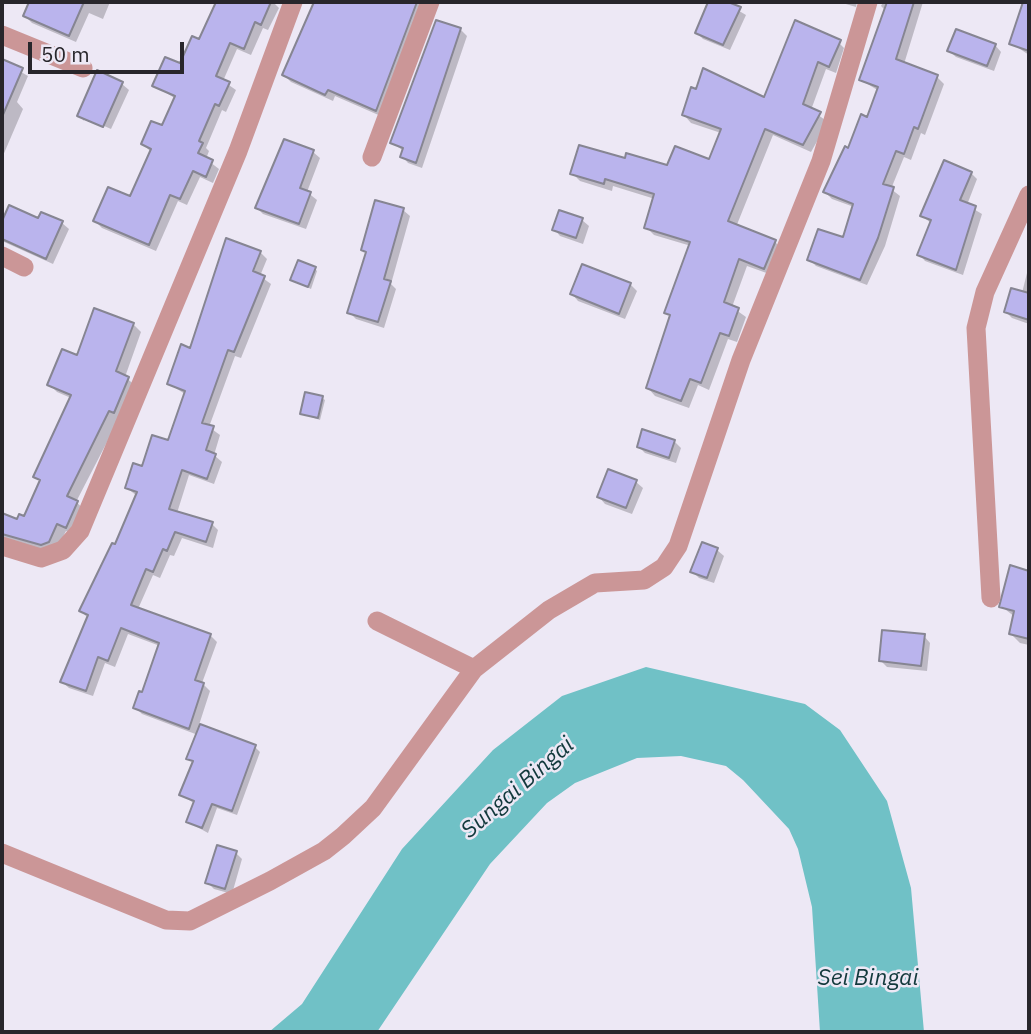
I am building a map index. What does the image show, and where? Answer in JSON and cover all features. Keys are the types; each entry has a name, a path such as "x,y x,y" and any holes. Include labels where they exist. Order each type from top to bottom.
{"street":[{"path":"2,546 41,558 63,550 80,531 238,152 293,2"},
{"path":"372,157 430,2"},
{"path":"2,853 166,920 190,921 324,851 342,836 373,808 474,669 549,610 595,583 644,580 664,566 678,546 741,360 821,160 868,2"},
{"path":"2,35 83,68"},
{"path":"991,598 976,328 985,292 1029,195"},
{"path":"2,256 24,267"},
{"path":"377,621 474,669"}],"water":[{"name":"Sei Bingai","path":"646,667 805,704 840,730 887,801 911,888 924,1032 820,1032 812,907 798,849 789,829 743,780 726,766 681,756 637,758 575,783 547,803 490,864 377,1032 269,1032 302,1004 402,849 493,750 562,696"}],"building":[{"path":"29,2 84,2 69,36 23,16"},
{"path":"216,2 271,2 261,25 255,22 244,49 230,43 216,76 230,82 219,106 215,104 199,141 203,143 198,153 213,160 206,177 193,171 180,199 170,195 149,245 93,221 108,187 130,196 151,149 141,144 151,121 162,125 175,96 152,86 165,57 180,63 192,36 199,39"},
{"path":"314,2 417,2 376,111 328,90 325,95 282,75"},
{"path":"708,2 728,2 741,7 723,45 695,33"},
{"path":"887,2 914,2 896,59 938,75 918,129 914,127 904,154 896,151 883,184 894,187 878,238 860,280 807,260 818,229 843,237 853,204 823,192 845,146 848,148 861,114 867,117 878,87 859,80"},
{"path":"1023,2 1029,2 1029,51 1009,44"},
{"path":"436,20 461,28 416,163 400,157 403,148 390,143"},
{"path":"795,20 841,40 829,67 818,62 803,104 821,112 803,145 765,129 728,221 776,240 764,269 739,259 724,302 739,308 729,336 720,333 701,383 690,379 681,401 646,388 670,315 664,313 690,242 644,228 654,194 605,179 604,184 570,174 579,145 625,158 626,153 667,165 675,146 709,159 721,129 682,115 691,87 696,89 703,68 764,97"},
{"path":"956,29 996,44 987,66 947,51"},
{"path":"2,59 23,68 2,117"},
{"path":"97,70 123,82 103,127 77,116"},
{"path":"284,139 314,150 300,188 311,192 299,224 255,208"},
{"path":"944,160 972,172 960,200 976,206 956,270 917,255 931,220 920,216"},
{"path":"375,200 404,208 384,279 391,281 378,322 347,313 366,252 361,250"},
{"path":"9,205 38,218 41,212 63,221 46,259 2,239 2,221"},
{"path":"559,210 583,218 576,238 552,230"},
{"path":"226,238 261,251 253,271 265,276 234,352 228,350 202,423 214,426 206,450 216,454 207,479 182,470 169,509 213,522 206,542 175,532 167,551 163,549 153,572 146,569 131,605 211,634 195,680 204,683 189,729 133,708 139,691 142,692 159,643 121,628 108,661 98,657 86,691 60,682 88,615 79,611 112,543 115,544 137,492 125,488 133,463 142,466 152,435 168,440 185,391 167,384 181,344 190,348"},
{"path":"298,260 316,267 308,287 290,280"},
{"path":"582,264 631,283 619,314 570,294"},
{"path":"1011,288 1029,293 1029,320 1004,312"},
{"path":"94,308 134,323 116,371 129,377 114,413 109,411 67,496 78,501 66,528 57,524 49,542 41,545 2,534 2,513 17,519 19,514 24,516 40,480 33,477 71,395 47,385 62,349 77,355"},
{"path":"305,392 323,396 318,418 300,414"},
{"path":"642,429 675,440 669,458 637,447"},
{"path":"608,469 637,480 626,508 597,497"},
{"path":"702,542 718,548 707,578 690,572"},
{"path":"1010,565 1029,571 1029,639 1009,634 1014,611 999,607"},
{"path":"882,630 925,634 921,666 879,661"},
{"path":"200,724 256,745 232,811 212,804 202,828 186,822 194,801 179,795 193,761 186,759"},
{"path":"217,845 237,851 225,889 205,883"}],"water label":[{"name":"Sungai Bingai","path":"518,788"}]}
